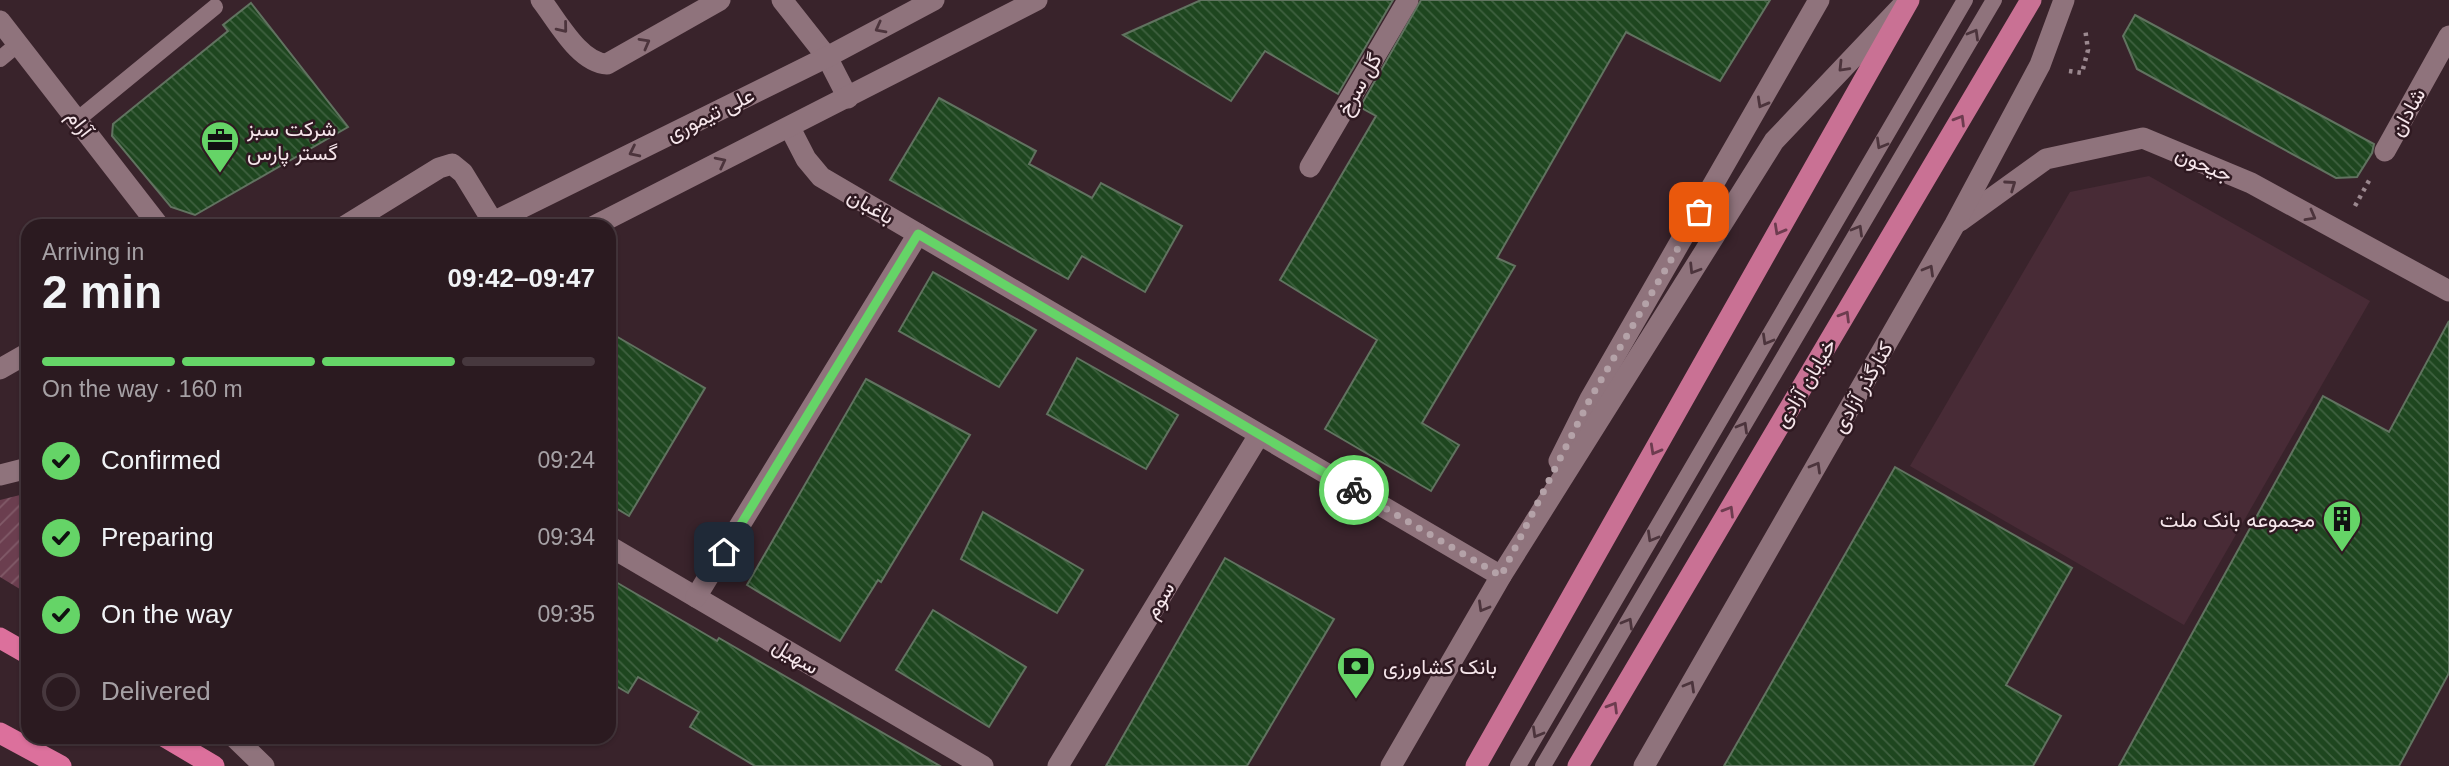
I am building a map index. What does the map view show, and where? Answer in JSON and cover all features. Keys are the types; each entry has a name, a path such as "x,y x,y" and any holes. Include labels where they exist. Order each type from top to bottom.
{"highway":[{"path":"0,638 21,650"},
{"path":"0,733 61,766"},
{"path":"177,744 214,766"}],"main road":[{"path":"541,0 585,55 596,64 607,64 720,0"},
{"path":"782,0 827,57 848,98"},
{"name":"علی تیموری","path":"499,219 827,57 934,0"},
{"path":"608,219 1037,0"},
{"name":"گل سرخ","path":"1310,167 1408,0"},
{"path":"1501,576 1590,399 1819,0"},
{"path":"1391,766 1501,576 1774,141 1908,0"},
{"path":"1476,766 1908,0"},
{"name":"خیابان آزادی","path":"1578,766 2031,0"},
{"name":"کنارگذر آزادی","path":"1644,766 1955,224 2040,65 2064,0"},
{"name":"آرام","path":"0,22 154,219"},
{"name":"شادان","path":"2385,152 2449,36"},
{"name":"باغبان","path":"790,128 806,159 821,177 1501,576"},
{"name":"جیحون","path":"1955,224 2046,159 2143,138 2251,183 2449,291"},
{"path":"356,219 439,168 452,164 463,173 486,219"},
{"path":"696,597 918,234"},
{"path":"0,369 21,357"},
{"name":"سوم","path":"1058,766 1259,435"},
{"path":"0,475 21,470"},
{"name":"سهیل","path":"616,550 983,766"},
{"path":"241,744 264,766"}],"lane":[{"path":"1518,766 1965,0"},
{"path":"1544,766 1994,0"},
{"path":"77,120 215,7"},
{"path":"0,59 18,44"}],"path":[{"path":"2082,74 2088,50 2087,30"},
{"path":"2340,232 2385,152"}],"shaded area":[{"path":"2149,176 2370,301 2184,625 1910,466 2070,192"},
{"path":"21,495 21,590 0,577 0,500"}],"building":[{"path":"1201,0 1393,0 1338,94 1265,51 1231,101 1123,35"},
{"path":"1421,0 1770,0 1720,81 1626,32 1497,258 1515,266 1422,423 1459,445 1431,491 1325,429 1377,340 1280,280 1376,116 1360,107"},
{"path":"251,3 348,127 195,215 171,207 112,136 113,124 228,31 223,25"},
{"path":"2135,15 2374,144 2372,153 2357,177 2336,178 2137,69 2123,36"},
{"path":"939,98 1036,151 1029,164 1092,198 1101,183 1182,226 1145,292 1082,256 1068,279 890,180"},
{"path":"933,272 1036,330 999,387 899,331"},
{"name":"مجموعه بانک ملت","path":"2449,321 2449,673 2399,766 2119,766 2323,396 2389,432"},
{"path":"616,336 705,388 629,516 616,508"},
{"path":"1077,358 1178,415 1146,469 1047,414"},
{"path":"866,379 970,435 881,582 878,580 840,641 747,585"},
{"path":"1895,467 2072,568 2006,685 2061,716 2033,766 1724,766"},
{"path":"983,512 1083,570 1057,613 961,559"},
{"path":"1225,558 1334,619 1247,766 1106,766"},
{"path":"616,582 717,641 719,638 940,766 755,766 690,727 699,712 638,677 628,693 616,686"},
{"path":"933,610 1026,667 989,727 896,670"}],"way so far":[{"path":"1354,490 1501,576 1590,399 1699,212"}],"place":[{"name":"شرکت سبز گستر پارس","path":"220,174"},
{"name":"مجموعه بانک ملت","path":"2342,553"},
{"name":"بانک کشاورزی","path":"1356,700"}],"route":[{"path":"724,552 918,234 1354,490"}]}
